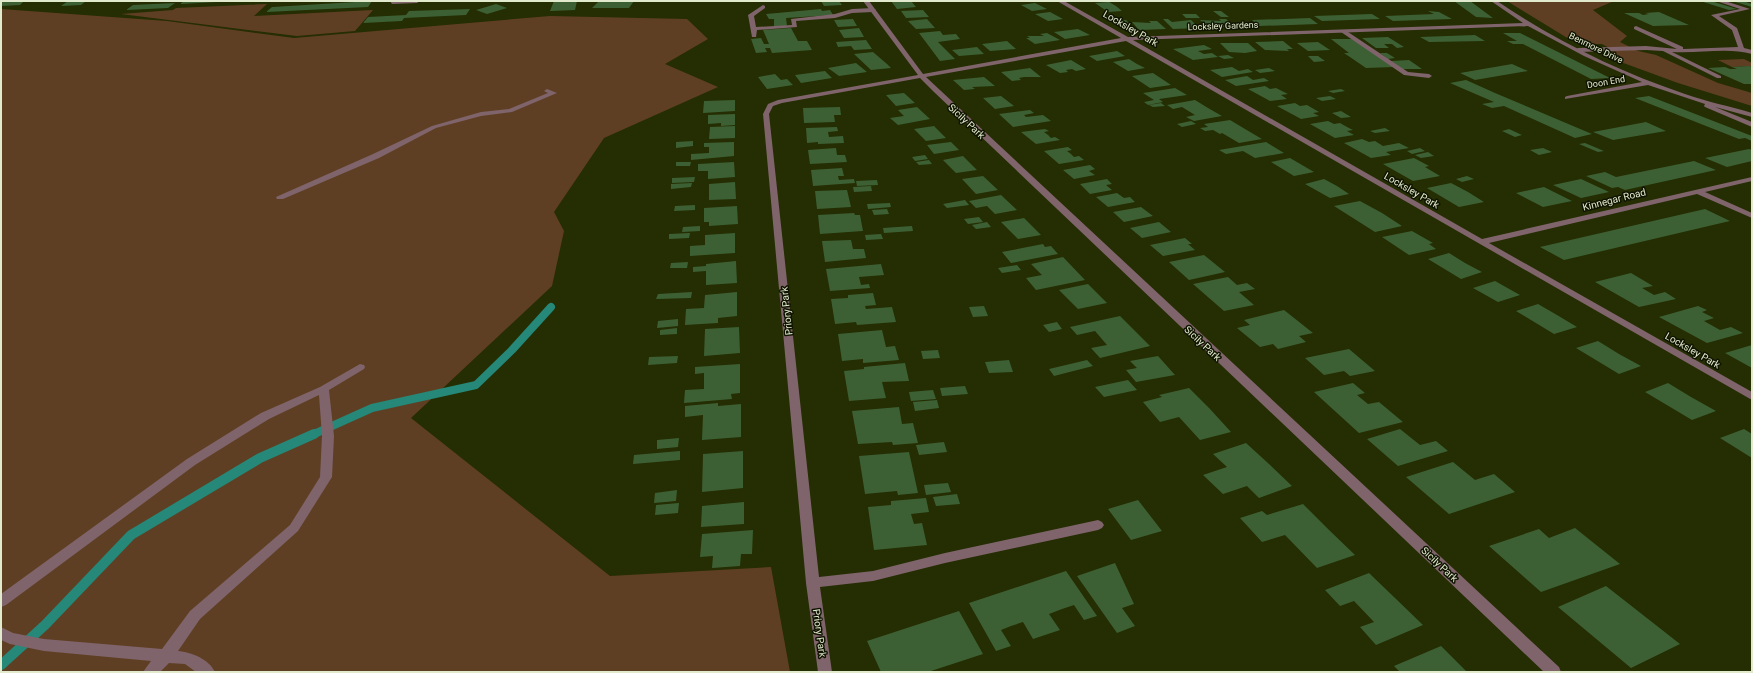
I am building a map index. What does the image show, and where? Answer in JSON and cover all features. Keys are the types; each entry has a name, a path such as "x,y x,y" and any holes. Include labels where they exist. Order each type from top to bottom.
{"street":[{"path":"392,2 417,1"},
{"name":"Sicily Park","path":"866,1 922,76 936,91 1554,672"},
{"name":"Locksley Park","path":"1060,1 1752,397"},
{"name":"Benmore Drive","path":"1494,1 1528,24 1578,50 1649,83 1696,100 1724,106 1752,115"},
{"path":"1719,1 1750,10"},
{"path":"754,36 751,15 763,7"},
{"path":"754,29 795,26 794,20 835,16 852,11 873,10"},
{"path":"1741,48 1735,29 1714,15 1750,10"},
{"name":"Locksley Gardens","path":"922,76 1127,39 1528,24"},
{"path":"1636,28 1687,51"},
{"path":"1343,31 1406,74 1429,76"},
{"path":"1578,50 1646,48 1687,51 1741,48 1752,52"},
{"path":"1662,50 1720,77"},
{"name":"Priory Park","path":"825,672 813,582 766,114 770,105 780,101 922,76"},
{"name":"Doon End","path":"1567,98 1649,83"},
{"path":"280,197 376,156 434,127 481,114 510,111 554,94 547,91"},
{"name":"Benmore Drive","path":"1696,100 1713,109 1752,125"},
{"name":"Kinnegar Road","path":"1481,242 1696,190 1752,179"},
{"path":"1696,190 1752,216"},
{"path":"1,601 191,462 265,416 324,389 360,367"},
{"path":"150,672 166,656 194,615 294,528 326,477 328,436 324,389"},
{"path":"813,582 873,576 945,558 1098,524"},
{"path":"5,635 44,645 188,658 208,672"}],"shaded area":[{"path":"1507,1 1614,1 1593,10 1627,36 1620,42 1638,51 1656,55 1718,83 1752,93 1752,106 1678,83 1618,61 1606,53 1615,51 1602,44 1586,44 1569,39"},
{"path":"267,4 254,16 373,10 355,31 297,36 121,14 173,10 176,8"},
{"path":"1,9 167,21 294,38 550,16 687,19 708,39 665,64 718,87 604,138 554,212 564,231 552,286 411,418 610,576 771,567 790,672 1,672"},
{"path":"1744,59 1752,63 1752,67 1732,67 1718,60"}],"building":[{"path":"1,1 24,1 20,5 1,6"},
{"path":"68,1 86,1 81,5 61,6"},
{"path":"184,1 217,1 217,2 180,4"},
{"path":"372,1 368,7 266,12 272,7"},
{"path":"554,1 577,1 575,10 550,11"},
{"path":"599,1 634,1 629,8 592,8"},
{"path":"821,1 839,1 842,5 824,6"},
{"path":"891,1 911,1 916,7 897,9"},
{"path":"1454,1 1470,1 1493,18 1476,17"},
{"path":"1700,1 1711,1 1737,9 1729,10"},
{"path":"1732,1 1743,1 1752,4 1752,7"},
{"path":"1109,2 1122,11 1108,12 1095,3"},
{"path":"175,3 168,8 126,10 133,5"},
{"path":"1035,3 1047,9 1032,11 1021,5"},
{"path":"496,4 507,8 487,14 476,10"},
{"path":"470,9 466,15 404,18 402,21 363,23 368,17 406,15 409,11"},
{"path":"821,9 822,11 830,10 833,15 786,18 787,26 774,26 774,19 769,19 766,14"},
{"path":"923,10 929,17 906,18 901,11"},
{"path":"1213,11 1221,11 1229,17 1221,17"},
{"path":"1428,11 1439,12 1452,19 1393,21 1385,16 1434,14"},
{"path":"1050,12 1063,19 1048,21 1035,14"},
{"path":"1659,12 1689,25 1653,26 1624,13 1639,13 1643,15 1649,14 1645,13"},
{"path":"1182,14 1196,14 1200,18 1186,18"},
{"path":"1372,14 1380,19 1322,21 1314,16"},
{"path":"1310,18 1318,24 1259,26 1252,20"},
{"path":"853,19 857,26 838,27 834,20"},
{"path":"927,19 935,28 916,29 908,21"},
{"path":"1163,19 1168,19 1172,22 1191,20 1199,28 1173,29"},
{"path":"1219,19 1226,19 1235,27 1208,27 1200,20 1221,21"},
{"path":"1118,20 1126,20 1131,25 1122,25"},
{"path":"1149,21 1157,21 1166,29 1139,30 1132,22 1151,23"},
{"path":"791,28 798,41 807,41 812,50 772,53 770,48 765,48 767,52 756,53 751,39 761,38 764,44 769,44 763,30"},
{"path":"859,28 864,37 844,38 839,30"},
{"path":"1078,29 1090,35 1065,39 1054,32"},
{"path":"940,31 943,35 956,34 960,39 938,42 955,59 940,61 919,33"},
{"path":"1047,33 1060,40 1035,44 1026,38 1030,38 1027,36 1044,36 1040,34"},
{"path":"1503,33 1520,33 1610,78 1591,79 1523,44 1513,44 1507,41 1517,41"},
{"path":"1475,35 1485,41 1429,42 1420,37"},
{"path":"1388,37 1404,47 1397,48 1392,44 1384,44 1389,48 1376,48 1362,38"},
{"path":"1331,39 1352,39 1394,67 1366,68 1344,53 1349,53"},
{"path":"866,40 872,49 854,50 851,46 838,47 836,42"},
{"path":"1007,41 1016,49 990,51 982,44"},
{"path":"1283,41 1293,49 1287,49 1289,51 1265,50 1255,42"},
{"path":"1318,42 1330,50 1308,51 1297,43"},
{"path":"1220,43 1248,43 1257,51 1245,53 1229,52"},
{"path":"1204,45 1212,49 1198,51 1204,54 1212,53 1218,57 1193,60 1173,49"},
{"path":"977,47 984,54 959,56 952,50"},
{"path":"1117,51 1125,56 1097,61 1089,56"},
{"path":"873,52 891,68 871,70 854,54"},
{"path":"1380,53 1387,53 1395,58 1388,59"},
{"path":"1228,55 1234,58 1224,59 1218,56"},
{"path":"1308,56 1318,56 1325,61 1314,62"},
{"path":"1129,59 1145,68 1128,71 1113,62"},
{"path":"1071,60 1086,69 1076,71 1072,69 1066,70 1068,72 1060,73 1046,65"},
{"path":"1409,60 1422,69 1402,69 1391,61"},
{"path":"856,63 867,72 839,76 828,68"},
{"path":"1512,64 1528,71 1475,80 1460,73"},
{"path":"1232,67 1239,71 1248,69 1253,72 1222,77 1210,70"},
{"path":"1725,67 1737,69 1732,67 1752,67 1752,84 1744,84 1708,68"},
{"path":"1030,68 1041,77 1024,77 1019,78 1021,80 1012,81 1001,72"},
{"path":"1269,68 1275,71 1260,73 1255,70"},
{"path":"825,71 832,78 801,83 795,75"},
{"path":"1153,73 1171,85 1150,88 1132,76"},
{"path":"775,74 781,80 787,79 793,85 767,89 758,77"},
{"path":"1247,76 1253,80 1264,78 1269,81 1236,86 1225,80"},
{"path":"984,77 995,86 972,87 975,89 964,90 953,80"},
{"path":"1466,80 1592,134 1575,138 1504,106 1492,108 1482,104 1494,102 1450,83"},
{"path":"1265,86 1270,89 1276,88 1288,94 1281,95 1287,99 1270,101 1248,89"},
{"path":"1175,88 1187,95 1159,99 1163,102 1148,105 1144,102 1154,100 1143,93"},
{"path":"1341,89 1345,91 1333,93 1328,91"},
{"path":"904,93 915,103 896,106 886,95"},
{"path":"1001,96 1014,106 995,109 983,98"},
{"path":"1330,96 1336,99 1322,101 1316,98"},
{"path":"1649,96 1752,136 1752,141 1745,138 1739,139 1635,98"},
{"path":"735,100 735,111 703,113 704,101"},
{"path":"1195,100 1222,116 1194,121 1186,117 1195,115 1182,107 1173,109 1167,105"},
{"path":"1161,103 1165,106 1153,107 1149,105"},
{"path":"1295,103 1300,106 1307,105 1319,112 1313,113 1319,116 1301,119 1277,106"},
{"path":"840,107 841,115 834,115 835,122 804,123 803,108"},
{"path":"917,107 930,119 898,125 890,118 904,116 898,110"},
{"path":"1030,110 1034,113 1024,115 1026,117 1043,115 1051,121 1013,127 999,114"},
{"path":"1341,111 1351,117 1341,118 1332,113"},
{"path":"735,114 735,125 721,126 721,123 708,124 708,115"},
{"path":"1230,120 1262,139 1239,143 1222,133 1220,134 1213,130 1205,131 1200,128 1208,127 1204,124"},
{"path":"1191,121 1196,124 1182,127 1177,124"},
{"path":"1328,121 1334,124 1340,123 1353,130 1347,131 1354,135 1335,138 1310,124"},
{"path":"1646,122 1666,131 1613,140 1593,132"},
{"path":"735,126 735,138 709,139 710,127"},
{"path":"934,126 946,138 926,141 914,129"},
{"path":"837,127 838,131 828,132 829,137 843,136 844,143 807,143 806,128"},
{"path":"1385,128 1390,131 1375,133 1370,131"},
{"path":"1045,129 1049,131 1044,132 1051,138 1055,137 1060,140 1036,144 1021,132"},
{"path":"1509,129 1522,135 1515,137 1502,131"},
{"path":"1362,139 1369,142 1375,141 1383,146 1399,143 1409,148 1386,152 1391,155 1371,158 1344,143"},
{"path":"693,141 693,146 676,148 676,142"},
{"path":"734,142 734,156 691,160 691,154 709,153 709,147 704,147 704,143"},
{"path":"951,142 959,150 934,154 927,145"},
{"path":"1266,142 1284,153 1255,158 1243,151 1226,154 1219,150"},
{"path":"1585,143 1604,151 1598,152 1579,144"},
{"path":"1068,147 1072,150 1067,151 1074,157 1079,156 1084,160 1059,164 1044,151"},
{"path":"836,148 837,155 845,155 847,162 810,164 808,150"},
{"path":"1420,148 1425,151 1412,154 1407,151"},
{"path":"1543,148 1552,152 1539,155 1530,150"},
{"path":"1749,149 1752,150 1752,161 1727,167 1705,158"},
{"path":"1428,152 1434,156 1421,158 1415,155"},
{"path":"925,155 928,159 915,161 912,157"},
{"path":"963,156 977,170 956,173 943,160"},
{"path":"1290,158 1314,172 1294,176 1271,162"},
{"path":"1414,158 1429,166 1425,167 1440,176 1413,181 1383,164"},
{"path":"929,160 932,164 919,165 916,162"},
{"path":"1694,161 1716,170 1625,190 1618,187 1612,188 1586,176 1605,172 1616,177"},
{"path":"676,162 691,162 690,166 676,166"},
{"path":"734,162 735,177 708,179 708,171 698,171 698,164"},
{"path":"1090,165 1095,169 1089,171 1095,175 1074,179 1063,170"},
{"path":"842,168 844,176 838,176 839,180 854,179 855,183 813,186 811,170"},
{"path":"983,176 998,190 976,194 962,179"},
{"path":"1467,176 1474,179 1462,182 1456,179"},
{"path":"695,177 694,182 672,183 672,178"},
{"path":"1107,179 1112,184 1106,185 1112,190 1090,194 1080,184"},
{"path":"1324,179 1349,194 1330,198 1305,184"},
{"path":"1581,179 1609,192 1581,198 1553,185"},
{"path":"877,180 878,185 857,186 856,181"},
{"path":"735,182 736,199 709,200 709,184"},
{"path":"692,183 691,187 671,189 671,184"},
{"path":"1451,183 1484,202 1459,207 1427,188"},
{"path":"871,186 872,191 854,192 853,187"},
{"path":"1544,187 1572,201 1543,207 1516,193"},
{"path":"847,190 851,207 817,209 815,191"},
{"path":"1117,193 1124,198 1130,197 1135,202 1108,207 1096,197"},
{"path":"1001,195 1017,210 995,214 987,206 976,208 969,201"},
{"path":"965,200 969,205 947,208 943,204"},
{"path":"1360,201 1402,226 1375,232 1334,206"},
{"path":"890,203 891,207 868,209 867,204"},
{"path":"695,205 695,210 674,211 675,206"},
{"path":"737,206 738,224 709,226 709,222 704,222 704,208"},
{"path":"1141,207 1153,216 1124,222 1113,212"},
{"path":"887,209 889,214 874,215 872,210"},
{"path":"1705,209 1730,221 1564,260 1540,247"},
{"path":"854,213 855,215 860,215 863,231 820,234 818,215"},
{"path":"979,217 983,222 968,224 964,219"},
{"path":"1024,218 1041,235 1018,239 1001,222"},
{"path":"987,222 991,227 976,229 972,225"},
{"path":"1159,222 1171,232 1142,238 1130,228"},
{"path":"700,226 700,231 682,232 683,227"},
{"path":"912,226 913,231 884,233 883,228"},
{"path":"1412,231 1433,243 1429,244 1436,249 1409,255 1382,237"},
{"path":"690,233 689,238 669,239 669,234"},
{"path":"735,233 735,253 690,256 690,246 705,245 705,235"},
{"path":"881,234 883,239 866,240 865,235"},
{"path":"1185,238 1192,244 1188,244 1195,250 1163,256 1150,245"},
{"path":"851,240 853,249 864,249 866,258 825,262 822,241"},
{"path":"1043,244 1045,247 1051,246 1058,254 1011,263 1002,252"},
{"path":"1449,253 1482,272 1461,279 1428,259"},
{"path":"1204,255 1225,272 1189,280 1169,262"},
{"path":"1063,257 1085,280 1036,290 1026,278 1042,275 1031,264"},
{"path":"736,261 737,283 706,285 706,271 693,272 693,267"},
{"path":"688,262 687,268 670,268 671,263"},
{"path":"881,264 884,275 859,277 861,285 869,284 870,288 830,291 826,269"},
{"path":"1017,265 1021,270 1002,273 998,268"},
{"path":"1631,273 1653,286 1642,288 1654,295 1665,292 1676,299 1639,307 1595,282"},
{"path":"1228,277 1237,285 1247,283 1255,289 1239,292 1254,305 1224,311 1193,284"},
{"path":"1495,281 1520,295 1498,302 1473,288"},
{"path":"1088,284 1107,303 1078,309 1059,290"},
{"path":"692,292 691,298 656,299 658,294"},
{"path":"737,292 737,316 718,318 718,323 685,325 686,309 704,308 705,295"},
{"path":"873,293 876,305 865,306 866,309 892,307 896,322 857,325 856,322 835,324 831,299 848,298 848,295"},
{"path":"1538,304 1577,327 1554,334 1516,311"},
{"path":"984,306 988,316 973,317 969,307"},
{"path":"1698,306 1707,310 1702,312 1714,318 1704,321 1720,330 1731,327 1743,333 1707,343 1659,317"},
{"path":"1284,310 1313,333 1299,336 1306,342 1278,349 1273,344 1260,347 1237,328 1250,325 1244,320"},
{"path":"1120,316 1150,346 1100,358 1091,348 1107,345 1095,331 1077,335 1070,327"},
{"path":"678,319 678,326 657,328 658,321"},
{"path":"1057,322 1062,329 1049,332 1043,325"},
{"path":"739,327 740,353 704,356 705,329"},
{"path":"677,328 677,334 660,335 660,330"},
{"path":"882,330 886,347 895,346 899,360 863,363 863,359 842,361 838,334"},
{"path":"1598,341 1641,366 1619,374 1576,348"},
{"path":"1752,345 1752,368 1725,353"},
{"path":"1349,349 1375,371 1350,376 1344,371 1324,375 1305,358"},
{"path":"938,350 940,358 923,359 921,351"},
{"path":"678,356 677,363 648,365 649,357"},
{"path":"1158,356 1175,375 1136,382 1126,370 1137,368 1130,361"},
{"path":"1009,360 1013,372 989,373 985,362"},
{"path":"1087,360 1093,366 1054,376 1049,369"},
{"path":"905,363 909,381 882,382 886,398 849,401 844,371 864,369 864,367"},
{"path":"740,364 740,393 731,394 732,399 684,403 685,390 704,389 704,373 695,374 695,367"},
{"path":"1128,380 1137,390 1104,397 1095,387"},
{"path":"1353,383 1365,393 1357,395 1368,404 1379,402 1403,422 1359,433 1314,392"},
{"path":"1668,383 1716,411 1692,420 1645,392"},
{"path":"965,386 968,394 942,396 940,388"},
{"path":"1189,388 1231,432 1200,440 1179,417 1160,422 1143,402 1162,397 1159,395"},
{"path":"933,390 936,399 911,401 909,392"},
{"path":"937,400 939,408 915,411 913,402"},
{"path":"718,403 718,406 741,404 741,437 702,440 703,415 685,417 685,406"},
{"path":"899,407 902,424 913,423 918,443 893,445 892,442 858,444 852,411"},
{"path":"1400,429 1420,445 1436,441 1448,451 1398,466 1367,439"},
{"path":"1744,429 1752,434 1752,458 1720,438"},
{"path":"679,438 678,447 657,449 657,440"},
{"path":"944,442 947,452 919,455 916,445"},
{"path":"1246,443 1292,486 1259,498 1247,486 1223,494 1203,475 1227,467 1213,454"},
{"path":"680,451 680,460 633,464 634,455"},
{"path":"743,451 743,488 702,492 703,454"},
{"path":"909,452 918,493 898,495 897,491 865,494 859,456"},
{"path":"1453,462 1475,480 1494,474 1515,492 1449,514 1406,477"},
{"path":"948,483 951,492 926,495 924,485"},
{"path":"677,490 676,501 654,503 655,493"},
{"path":"957,494 960,504 936,506 933,497"},
{"path":"926,498 929,512 911,514 914,524 922,523 927,545 874,550 868,507 891,505 891,501"},
{"path":"1138,500 1162,531 1131,540 1108,509"},
{"path":"744,502 744,524 701,527 702,506"},
{"path":"679,503 678,513 655,515 656,505"},
{"path":"1303,504 1355,555 1317,568 1285,535 1262,542 1240,518 1262,511 1267,515"},
{"path":"1575,528 1620,564 1541,592 1489,546 1539,529 1549,538"},
{"path":"753,530 752,554 741,554 740,566 712,568 713,556 700,557 702,534"},
{"path":"1115,563 1134,604 1122,608 1135,626 1117,633 1077,576"},
{"path":"1066,571 1097,616 1084,620 1074,605 1062,609 1049,614 1060,630 1033,639 1023,622 1011,626 1001,630 1011,646 996,651 969,603"},
{"path":"1369,573 1423,625 1376,645 1360,627 1374,622 1354,601 1340,606 1325,590"},
{"path":"1606,586 1680,644 1631,668 1558,607"},
{"path":"959,611 983,654 928,672 881,672 867,641"},
{"path":"1441,646 1467,672 1400,672 1394,666"}],"waterway":[{"path":"312,435 372,408 476,385 512,350 551,307"},
{"path":"1,665 45,625 131,535 260,458 314,434"}]}
